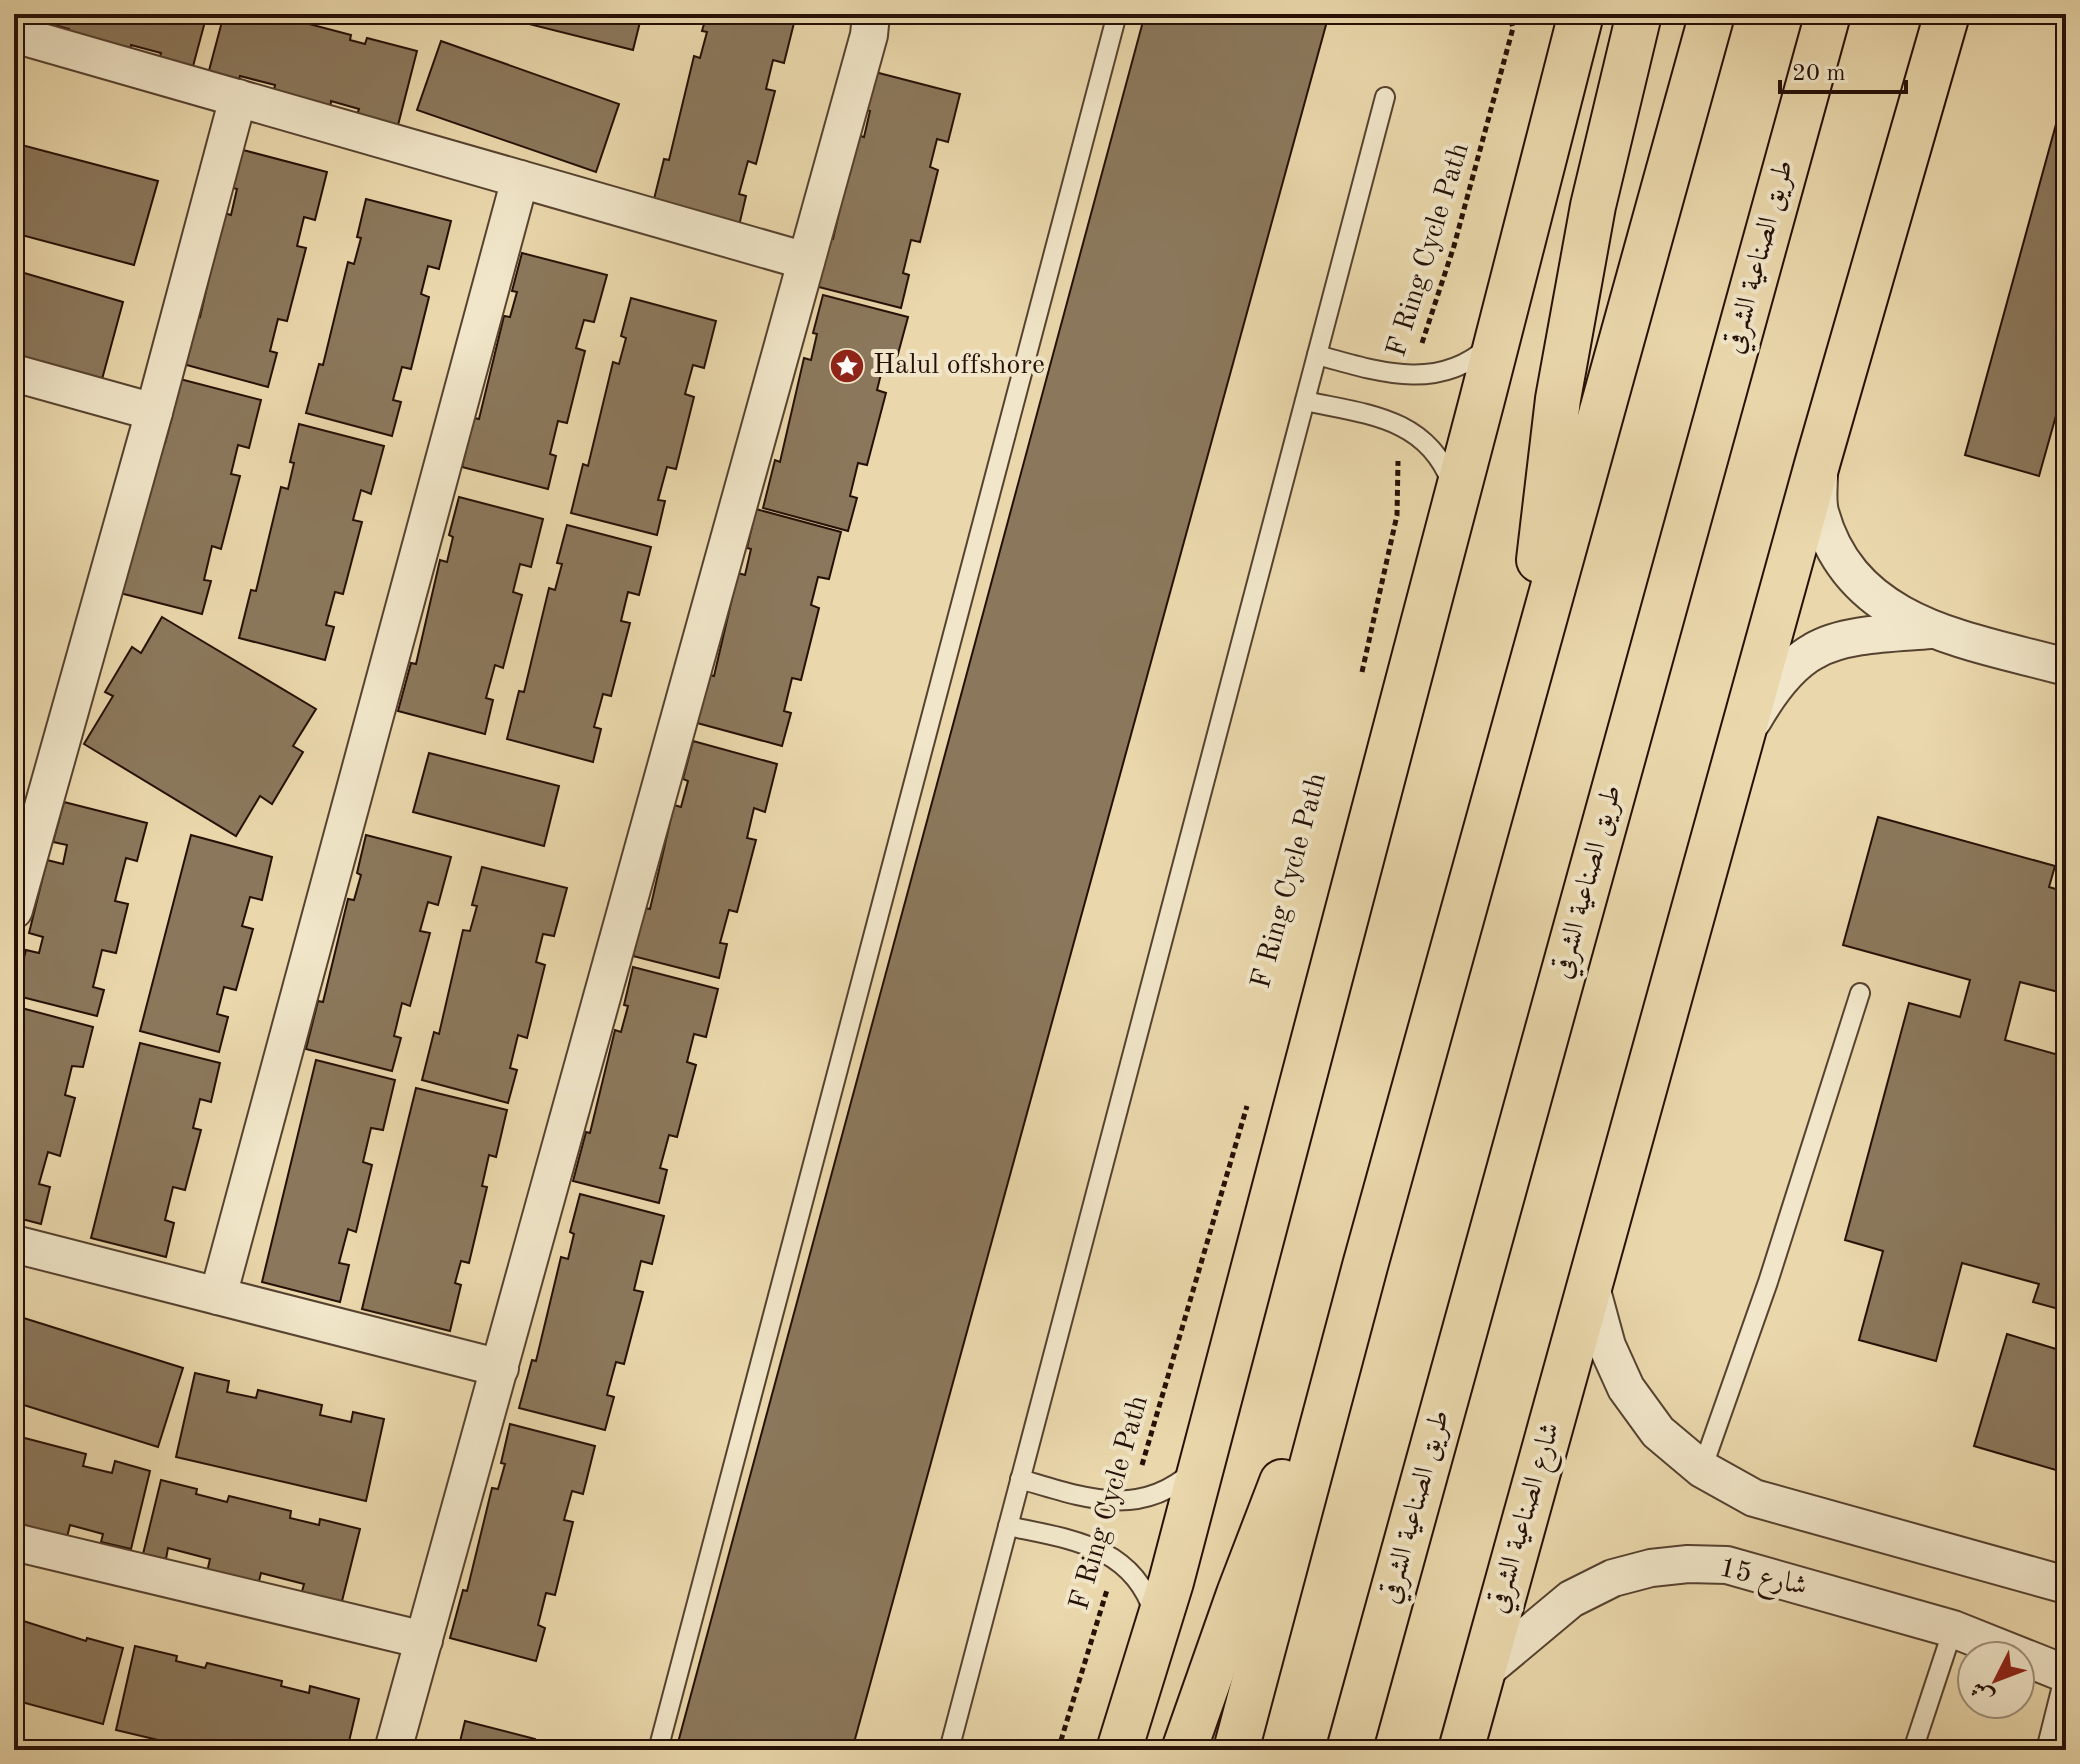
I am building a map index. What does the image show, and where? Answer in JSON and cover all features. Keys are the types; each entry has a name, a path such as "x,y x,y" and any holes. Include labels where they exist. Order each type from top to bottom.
{"main road":[{"path":"1527,686 1558,399 1593,206 1639,14"},
{"path":"1236,1750 1365,1266 1712,14"},
{"name":"طريق الصناعية الشرقي","path":"1349,1750 1828,14"},
{"path":"1591,1287 1818,461 1947,14"},
{"path":"1119,1750 1201,1464 1499,337 1578,16"},
{"path":"1184,1750 1239,1594 1365,1266"},
{"name":"شارع الصناعية الشرقي","path":"1461,1750 1591,1287"}],"street":[{"path":"393,1750 869,35 871,14"},
{"path":"14,34 806,261"},
{"path":"14,908 154,412 238,98"},
{"path":"218,1296 520,179"},
{"path":"14,373 154,412"},
{"path":"1818,461 1819,509 1831,541 1851,574 1879,602 1930,630 2066,667"},
{"path":"1742,738 1777,683 1813,651 1832,643 1930,630"},
{"path":"14,1244 500,1368"},
{"path":"1591,1287 1607,1346 1626,1388 1658,1432 1702,1469 1754,1498 2066,1585"},
{"path":"14,1542 424,1640"},
{"name":"شارع 15","path":"1480,1675 1571,1599 1613,1578 1651,1568 1688,1564 1727,1565 1953,1629 2066,1674"}],"lane":[{"path":"658,1750 1117,14"},
{"path":"949,1750 1385,97"},
{"path":"1317,355 1392,375 1411,376 1450,370 1468,362 1499,337"},
{"path":"1305,401 1399,424 1430,446 1443,462 1456,498"},
{"path":"1702,1469 1768,1282 1860,993"},
{"path":"1020,1479 1093,1500 1132,1500 1170,1488 1201,1464"},
{"path":"1008,1526 1081,1542 1116,1560 1143,1589 1157,1625"},
{"path":"1913,1750 1953,1629"},
{"path":"2046,1750 2066,1674"}],"path":[{"name":"F Ring Cycle Path","path":"1411,376 1454,246 1513,28 1509,14"},
{"path":"1359,686 1397,515 1399,424"},
{"name":"F Ring Cycle Path","path":"1132,1500 1249,1101"},
{"name":"F Ring Cycle Path","path":"1058,1750 1116,1560"}],"building":[{"path":"14,14 207,14 192,70 159,60 161,53 131,45 129,55 67,38 69,29 40,21 39,28 14,21"},
{"path":"224,14 258,14 257,19 273,24 275,15 351,35 350,40 365,44 367,38 417,51 397,129 356,118 359,109 331,101 330,110 273,95 275,85 240,76 237,86 207,78"},
{"path":"489,14 642,14 633,50"},
{"path":"707,14 796,15 784,63 773,60 766,89 775,91 756,164 748,161 739,194 746,196 738,230 652,207 664,159 669,160 694,56 700,58 707,32 702,31"},
{"path":"1145,14 1329,14 852,1750 676,1750"},
{"path":"441,41 619,104 596,172 417,110"},
{"path":"875,72 960,94 948,142 937,139 930,167 938,170 920,242 911,240 903,273 909,275 901,308 815,286 828,237 833,239 857,135 864,137 870,111 865,110"},
{"path":"2066,88 2066,380 2039,476 1965,455"},
{"path":"14,143 158,181 134,265 14,233"},
{"path":"243,150 327,172 315,220 304,217 297,246 306,248 287,321 278,319 270,351 277,353 268,387 183,364 195,316 200,317 224,213 231,215 237,189 233,188"},
{"path":"366,199 451,221 439,269 428,266 421,294 429,297 411,369 402,367 393,400 401,402 392,436 306,413 319,364 323,365 348,262 354,264"},
{"path":"522,253 607,275 594,322 584,320 576,348 585,351 567,423 558,421 550,454 556,456 548,489 462,467 474,418 479,419 504,316 510,317 517,292 512,291"},
{"path":"14,270 123,302 101,383 14,358"},
{"path":"823,295 908,317 895,365 884,362 877,390 886,393 867,465 858,463 850,496 857,498 848,531 763,508 775,460 780,462 804,358 811,360 817,334 813,333"},
{"path":"631,298 716,321 704,368 693,365 685,394 694,397 676,469 667,467 658,500 665,501 657,535 571,513 583,464 588,466 613,362 619,364 626,338 621,336"},
{"path":"176,378 261,400 249,448 238,445 231,474 240,476 221,549 212,546 204,580 211,581 202,614 116,592 158,441 165,443 172,417 167,416"},
{"path":"299,424 384,446 371,494 361,490 353,520 362,522 343,594 335,592 326,625 334,627 325,660 239,638 251,590 256,591 281,487 288,489 294,463 290,462"},
{"path":"459,497 543,519 531,567 520,564 513,592 522,595 503,668 495,665 486,698 493,700 485,734 398,711 411,663 416,664 440,560 447,562 453,537 449,535"},
{"path":"756,509 841,532 829,579 818,577 811,605 819,608 801,680 792,678 784,711 791,713 782,746 697,723 709,675 714,676 738,573 745,575 751,549 747,548"},
{"path":"567,525 651,547 639,595 628,592 621,621 630,623 611,696 603,694 594,727 601,729 593,762 507,739 519,691 524,692 549,588 555,590 562,564 557,563"},
{"path":"162,617 316,709 293,746 303,752 272,804 260,796 236,836 84,744 113,696 105,692 132,647 141,653"},
{"path":"693,741 777,764 765,812 754,808 747,838 756,840 737,912 729,910 720,943 727,944 719,978 633,956 645,908 650,909 674,805 681,807 688,781 683,779"},
{"path":"429,753 559,786 544,846 413,812"},
{"path":"64,802 147,823 137,861 126,858 115,901 128,904 116,953 102,950 93,987 104,990 97,1016 14,995 26,950 39,953 43,937 29,933 47,860 63,864 67,845 53,842"},
{"path":"1878,817 2055,866 2049,887 2066,892 2066,994 2020,982 2005,1040 2066,1057 2066,1311 2033,1302 2039,1284 1962,1263 1936,1361 1859,1340 1883,1251 1845,1240 1909,1003 1960,1017 1970,980 1843,945"},
{"path":"191,835 272,857 262,900 250,897 242,926 253,929 236,990 224,987 217,1014 228,1017 219,1052 140,1031"},
{"path":"366,835 451,857 438,905 428,902 420,931 430,933 410,1006 402,1003 394,1036 401,1038 392,1071 306,1049 318,1001 323,1002 348,899 354,900"},
{"path":"482,867 567,888 554,936 543,934 536,962 545,965 527,1038 518,1035 510,1068 517,1070 508,1103 422,1080 434,1032 439,1034 463,930 470,931 477,906 472,905"},
{"path":"633,967 718,989 706,1037 694,1034 687,1062 696,1065 677,1137 669,1135 660,1168 667,1170 659,1203 573,1181 586,1132 590,1133 615,1030 621,1032"},
{"path":"14,1006 93,1027 83,1067 72,1066 65,1095 75,1098 60,1156 48,1152 39,1184 50,1187 41,1224 14,1217"},
{"path":"140,1043 220,1063 211,1102 200,1099 193,1128 201,1130 185,1190 173,1187 165,1220 174,1223 166,1257 91,1238"},
{"path":"316,1060 395,1080 383,1130 371,1128 363,1162 372,1165 356,1232 348,1229 339,1263 349,1265 340,1302 262,1282"},
{"path":"416,1088 507,1110 496,1157 489,1155 482,1186 487,1187 469,1263 461,1261 455,1283 461,1285 450,1331 362,1309"},
{"path":"580,1194 664,1216 652,1264 641,1261 634,1290 643,1292 624,1364 616,1362 607,1395 614,1397 605,1430 519,1408 532,1360 536,1361 561,1257 568,1259 574,1234 570,1232"},
{"path":"14,1315 183,1368 158,1447 14,1402"},
{"path":"2007,1334 2066,1352 2066,1473 1974,1446"},
{"path":"195,1373 229,1381 227,1392 256,1398 258,1390 322,1405 320,1415 351,1422 353,1412 384,1419 366,1501 176,1457"},
{"path":"510,1424 595,1446 583,1494 572,1491 564,1520 573,1522 555,1595 546,1593 538,1625 545,1628 536,1661 450,1638 463,1590 467,1591 492,1488 498,1489"},
{"path":"17,1436 86,1454 83,1466 112,1473 115,1461 150,1471 131,1549 101,1542 103,1534 70,1525 67,1537 14,1522 14,1446"},
{"path":"161,1480 197,1489 196,1494 227,1502 229,1496 291,1511 290,1518 319,1525 320,1519 360,1529 341,1605 301,1595 304,1584 261,1573 258,1585 207,1572 210,1559 168,1548 166,1559 143,1554"},
{"path":"14,1618 86,1641 87,1638 123,1648 103,1724 14,1700"},
{"path":"135,1646 177,1656 176,1661 205,1668 207,1663 282,1681 281,1686 309,1693 310,1686 359,1699 347,1750 200,1750 116,1730"},
{"path":"465,1721 535,1739 532,1750 458,1750"}],"place":[{"name":"Halul offshore","path":"847,366"}]}
